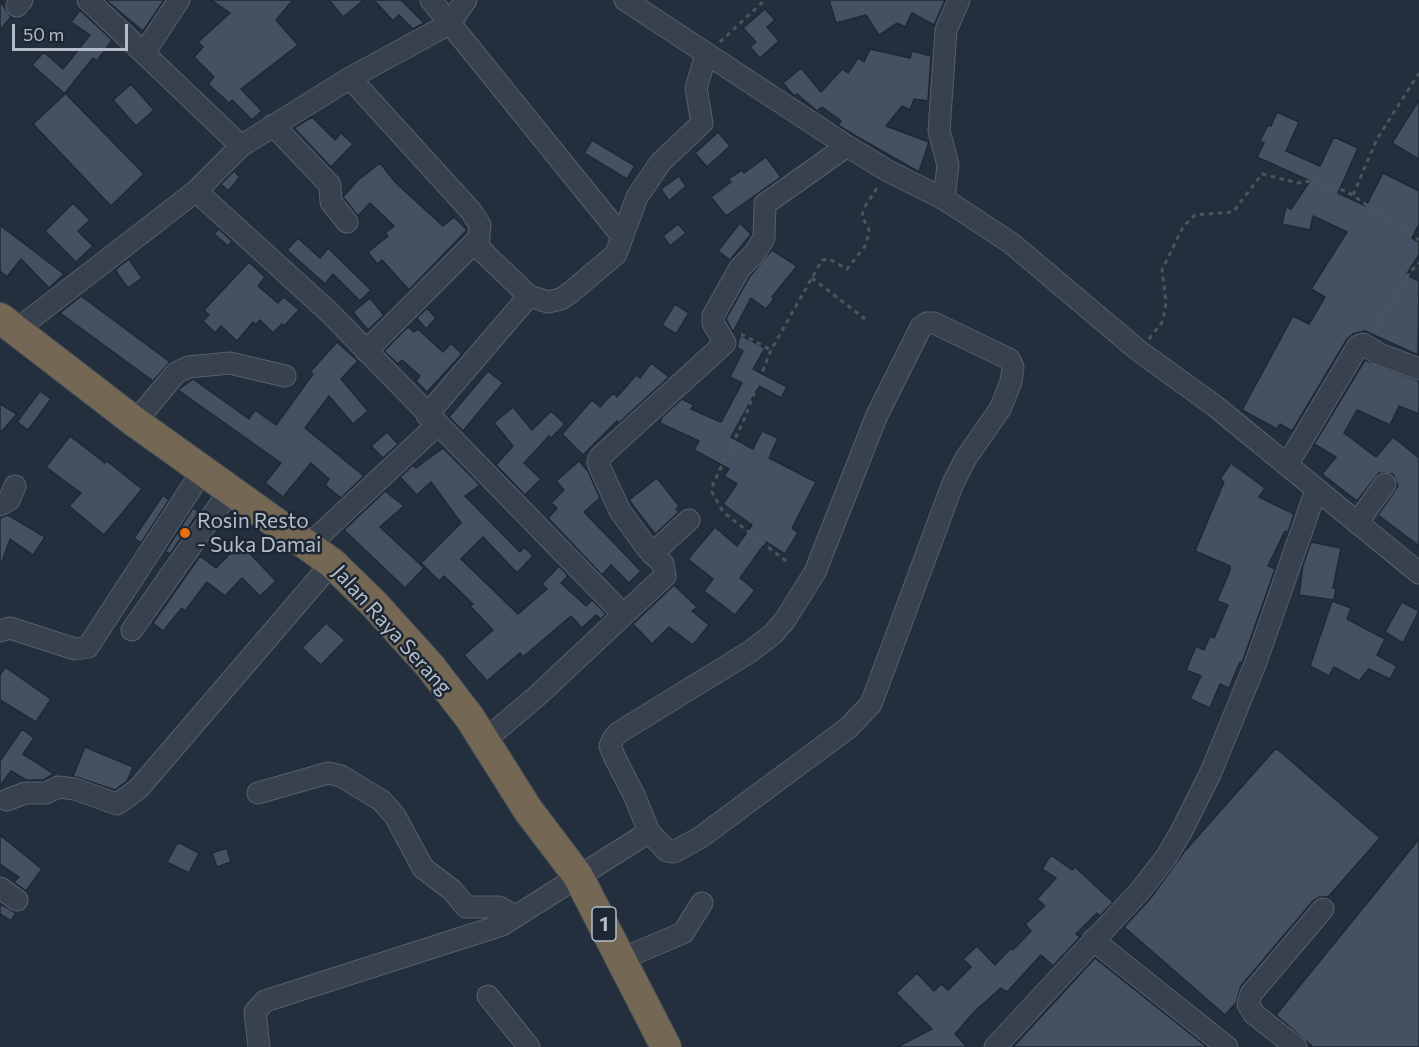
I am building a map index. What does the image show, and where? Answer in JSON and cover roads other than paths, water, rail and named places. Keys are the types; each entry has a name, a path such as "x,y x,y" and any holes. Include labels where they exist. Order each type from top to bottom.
{"highway":[{"name":"Jalan Raya Serang","path":"5,326 332,564 375,605 430,666 485,740 521,798 578,876 666,1047"}],"street":[{"path":"88,0 241,146"},
{"path":"144,52 179,0"},
{"path":"431,0 621,235"},
{"path":"5,326 196,191 241,146 350,78 449,24 466,0"},
{"path":"626,0 847,146 888,171 938,196 1011,243 1139,351 1215,406 1419,573"},
{"path":"938,196 948,165 939,131 945,35 948,21 959,0"},
{"path":"350,78 471,211 480,225 478,245 483,252 530,296 548,302 561,299 571,292 616,254 622,243 621,235 637,197 660,163 702,123 696,88 706,55"},
{"path":"273,125 330,185 332,202 347,222"},
{"path":"485,740 537,696 665,576 663,564 652,554 620,511 598,462 605,451 725,344 713,323 712,316 740,268 755,253 764,238 765,204 847,146"},
{"path":"196,191 330,313 623,614"},
{"path":"366,351 479,238"},
{"path":"308,546 432,420 530,296"},
{"path":"934,324 1009,359 1013,367 1000,409 966,458 953,483 870,704 862,716 701,837 674,852 661,846 649,832 610,746 613,739 618,733 751,651 773,634 785,620 815,572 877,415 921,327 934,324"},
{"path":"1287,465 1350,357 1363,344 1379,354 1419,369"},
{"path":"135,422 176,374 188,367 230,363 285,376"},
{"path":"0,631 10,628 75,649 88,647 203,470"},
{"path":"1357,522 1385,484"},
{"path":"0,505 9,500 15,486"},
{"path":"132,630 231,489"},
{"path":"995,1047 1140,891 1167,856 1196,803 1256,662 1316,490"},
{"path":"652,554 689,520"},
{"path":"2,802 25,793 46,793 58,787 75,789 117,804 126,798 139,788 332,564"},
{"path":"258,793 328,773 341,776 382,801 395,816 423,868 452,890 466,907 499,907 513,915"},
{"path":"259,1047 255,1012 265,1001 502,925 513,915 649,832"},
{"path":"621,959 683,933 702,903"},
{"path":"1296,1047 1254,1014 1248,1004 1251,994 1323,909"},
{"path":"1093,940 1227,1047"},
{"path":"488,996 530,1047"}],"place":[{"name":"Rosin Resto - Suka Damai","path":"185,533"}]}
